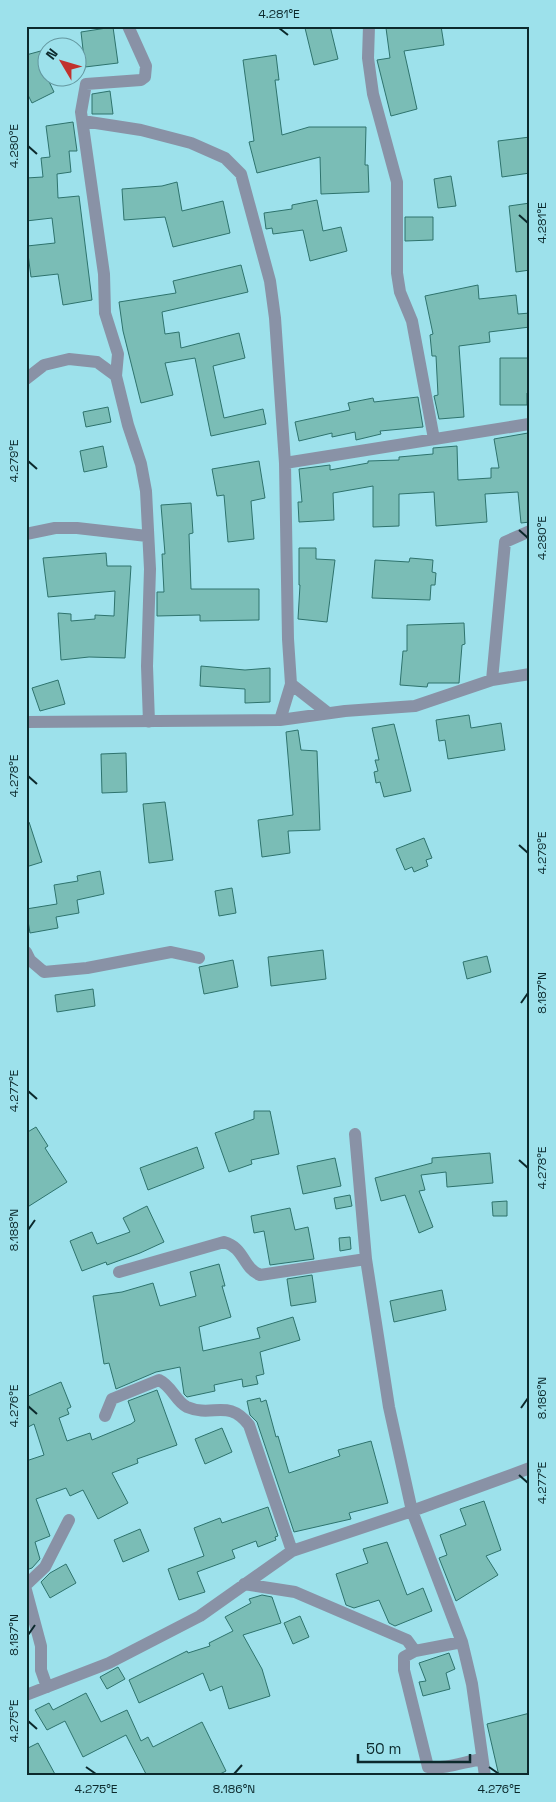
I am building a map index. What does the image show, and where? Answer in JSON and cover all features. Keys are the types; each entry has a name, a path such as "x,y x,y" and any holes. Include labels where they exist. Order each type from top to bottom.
{"street":[{"path":"128,26 146,66 145,77 141,80 86,84 81,112 104,274 105,313 118,354 116,376 128,425 141,464 146,491 150,569 147,666 149,722"},
{"path":"370,26 368,58 373,94 397,182 397,273 400,292 412,321 434,439"},
{"path":"82,121 141,130 191,142 225,158 241,174 270,281 285,463 288,649 291,684 280,720"},
{"path":"26,379 44,365 69,359 97,362 116,376"},
{"path":"285,463 529,424"},
{"path":"26,534 55,528 70,528 147,536"},
{"path":"492,680 505,542 530,531"},
{"path":"26,722 280,720 328,713 415,706 492,680 530,674"},
{"path":"291,684 328,713"},
{"path":"26,952 30,960 44,972 87,968 170,952 199,958"},
{"path":"355,1134 366,1259 389,1407 412,1511 462,1642 472,1684 485,1776"},
{"path":"119,1272 224,1242 234,1245 252,1271 260,1275 366,1259"},
{"path":"105,1416 112,1399 159,1380 165,1383 185,1406 198,1411 228,1410 240,1414 248,1425 292,1551"},
{"path":"26,1695 109,1663 143,1647 200,1616 292,1551 412,1511 530,1468"},
{"path":"26,1585 45,1567 69,1520"},
{"path":"244,1584 295,1592 407,1640 415,1651"},
{"path":"26,1590 41,1646 41,1670 47,1687"},
{"path":"462,1642 415,1651 404,1657 404,1670 428,1767 444,1769 460,1763 482,1759"}],"building":[{"path":"330,26 338,59 314,65 305,28"},
{"path":"397,26 441,26 444,45 404,51 417,109 391,116 377,60 390,58 386,28"},
{"path":"113,27 118,63 88,67 88,38 82,38 81,32"},
{"path":"38,52 38,88 52,88 54,92 32,103 26,91 26,55"},
{"path":"276,55 279,80 275,80 282,135 309,127 366,127 365,165 368,165 369,192 321,194 320,157 257,173 249,142 254,141 243,60"},
{"path":"110,91 113,114 92,114 92,94"},
{"path":"73,122 77,151 69,151 71,172 57,174 58,198 79,196 92,300 63,305 58,274 31,277 27,246 55,243 52,218 26,221 26,178 43,177 41,158 50,157 46,126"},
{"path":"530,137 530,173 502,177 498,141"},
{"path":"451,176 456,206 438,208 434,179"},
{"path":"177,182 182,211 223,201 230,233 173,247 165,217 124,220 122,189 162,186"},
{"path":"317,200 323,231 341,227 347,251 310,261 303,230 273,234 272,228 266,229 264,213 292,209 292,205"},
{"path":"530,203 530,270 516,272 509,206"},
{"path":"405,217 433,217 433,240 405,241"},
{"path":"241,265 248,292 162,312 165,334 179,332 181,348 239,333 245,358 213,366 224,418 263,409 266,424 211,436 195,358 165,363 173,395 141,403 123,331 119,302 176,293 173,281"},
{"path":"478,285 479,299 516,295 518,314 530,313 530,327 489,332 490,342 459,346 464,417 439,419 434,396 438,395 436,356 432,356 430,335 433,334 425,296"},
{"path":"500,358 530,358 530,393 527,393 527,405 500,405"},
{"path":"418,397 423,427 380,431 381,434 356,440 355,432 332,437 332,433 299,441 295,422 350,410 348,403 373,398 374,402"},
{"path":"108,407 111,422 86,427 83,412"},
{"path":"528,433 530,522 521,523 518,492 485,494 487,522 436,526 434,492 399,494 399,526 373,527 373,486 333,493 334,520 299,522 298,502 302,502 299,469 330,465 330,470 368,463 368,461 399,460 399,457 433,454 433,448 457,446 458,480 491,478 491,468 499,468 494,439"},
{"path":"103,446 107,467 84,472 80,451"},
{"path":"259,461 265,498 251,501 254,539 228,542 224,495 217,496 212,469"},
{"path":"191,503 193,533 189,534 191,589 259,589 259,620 200,621 200,615 157,616 157,592 164,592 162,554 165,554 161,505"},
{"path":"299,548 316,548 316,559 335,560 327,622 298,619 300,585"},
{"path":"106,553 107,566 131,566 125,658 89,657 61,660 58,613 71,614 71,621 95,619 95,615 114,616 115,591 48,597 43,558"},
{"path":"410,558 433,560 432,572 436,573 435,585 431,585 430,600 372,598 375,560 409,562"},
{"path":"464,623 465,644 462,645 459,683 428,683 427,687 400,685 403,651 407,651 407,625"},
{"path":"201,666 245,670 270,668 270,702 245,703 245,689 200,686"},
{"path":"58,680 65,704 40,711 32,688"},
{"path":"469,715 471,728 501,723 505,750 448,759 445,740 439,741 436,720"},
{"path":"394,724 411,791 384,797 380,782 376,783 374,772 378,771 375,760 379,760 372,728"},
{"path":"298,730 301,750 317,751 320,830 288,831 290,853 262,857 258,820 293,815 286,732"},
{"path":"126,753 127,792 102,793 101,754"},
{"path":"165,802 173,860 149,863 143,804"},
{"path":"29,822 42,862 26,867 26,823"},
{"path":"424,838 432,858 426,860 428,866 414,872 412,867 405,870 396,849"},
{"path":"100,871 104,894 77,900 79,913 56,917 58,928 30,933 26,909 57,904 54,885 78,881 77,876"},
{"path":"232,888 236,913 219,916 215,891"},
{"path":"323,950 326,979 271,986 268,957"},
{"path":"487,956 491,972 467,979 463,962"},
{"path":"233,960 238,987 204,994 199,967"},
{"path":"93,989 95,1006 57,1012 55,995"},
{"path":"254,1111 270,1111 279,1154 251,1160 252,1164 229,1172 215,1133 254,1119"},
{"path":"36,1127 48,1146 45,1148 67,1182 26,1208 26,1133"},
{"path":"197,1147 204,1168 148,1190 140,1168"},
{"path":"490,1153 493,1183 447,1187 446,1172 421,1175 425,1190 419,1191 433,1227 419,1233 405,1195 381,1201 375,1178 432,1163 432,1158"},
{"path":"335,1158 341,1186 303,1194 297,1166"},
{"path":"350,1195 352,1206 336,1209 334,1198"},
{"path":"507,1201 507,1216 493,1216 492,1202"},
{"path":"147,1206 164,1242 107,1265 106,1262 82,1271 70,1241 92,1232 97,1244 130,1232 123,1218"},
{"path":"290,1208 295,1230 308,1227 314,1259 270,1265 264,1231 254,1233 251,1216"},
{"path":"350,1237 351,1249 340,1251 339,1238"},
{"path":"219,1264 225,1286 222,1286 231,1317 199,1327 203,1351 260,1338 257,1328 293,1317 300,1340 260,1352 264,1374 256,1376 258,1384 243,1387 242,1379 214,1385 215,1391 187,1397 184,1394 180,1367 156,1372 116,1389 109,1363 104,1364 93,1296 122,1292 153,1283 160,1306 196,1296 190,1272"},
{"path":"312,1275 316,1302 291,1306 287,1279"},
{"path":"442,1290 446,1310 394,1322 390,1301"},
{"path":"61,1382 71,1407 67,1409 69,1414 59,1418 67,1441 90,1433 92,1440 131,1424 135,1421 128,1401 157,1390 177,1445 137,1459 138,1463 112,1473 128,1503 98,1519 83,1490 70,1496 66,1488 36,1499 50,1536 35,1542 40,1559 32,1568 26,1570 26,1461 44,1455 34,1424 26,1428 26,1397"},
{"path":"260,1398 261,1402 266,1400 276,1437 278,1436 289,1473 340,1456 338,1450 371,1441 388,1503 349,1513 351,1519 294,1532 257,1422 250,1415 247,1401"},
{"path":"222,1428 232,1452 205,1464 195,1439"},
{"path":"484,1501 501,1550 486,1556 498,1575 456,1601 439,1558 447,1555 440,1535 466,1525 460,1509"},
{"path":"268,1507 278,1536 275,1537 276,1540 258,1547 256,1541 232,1550 235,1558 197,1572 205,1592 179,1600 168,1569 204,1556 194,1528 220,1518 222,1523"},
{"path":"140,1529 149,1551 123,1562 114,1540"},
{"path":"387,1542 407,1595 423,1588 432,1611 395,1626 389,1623 379,1600 354,1608 346,1605 336,1574 368,1563 363,1549"},
{"path":"66,1564 76,1583 50,1598 41,1582 50,1573"},
{"path":"262,1595 272,1597 281,1623 243,1635 262,1669 270,1696 229,1709 222,1686 210,1691 203,1673 139,1703 129,1680 187,1651 188,1653 210,1646 209,1643 233,1631 225,1617 251,1603 249,1599"},
{"path":"300,1616 309,1637 293,1644 284,1623"},
{"path":"449,1653 455,1669 446,1673 450,1689 423,1696 419,1682 426,1681 419,1663"},
{"path":"118,1667 125,1679 107,1689 100,1677"},
{"path":"86,1693 101,1722 127,1710 141,1741 148,1737 153,1747 202,1722 226,1771 216,1776 147,1776 126,1735 83,1757 65,1721 47,1730 35,1710 49,1703 53,1710"},
{"path":"530,1713 530,1776 499,1776 487,1724"},
{"path":"38,1743 56,1776 26,1776 26,1749"}]}
